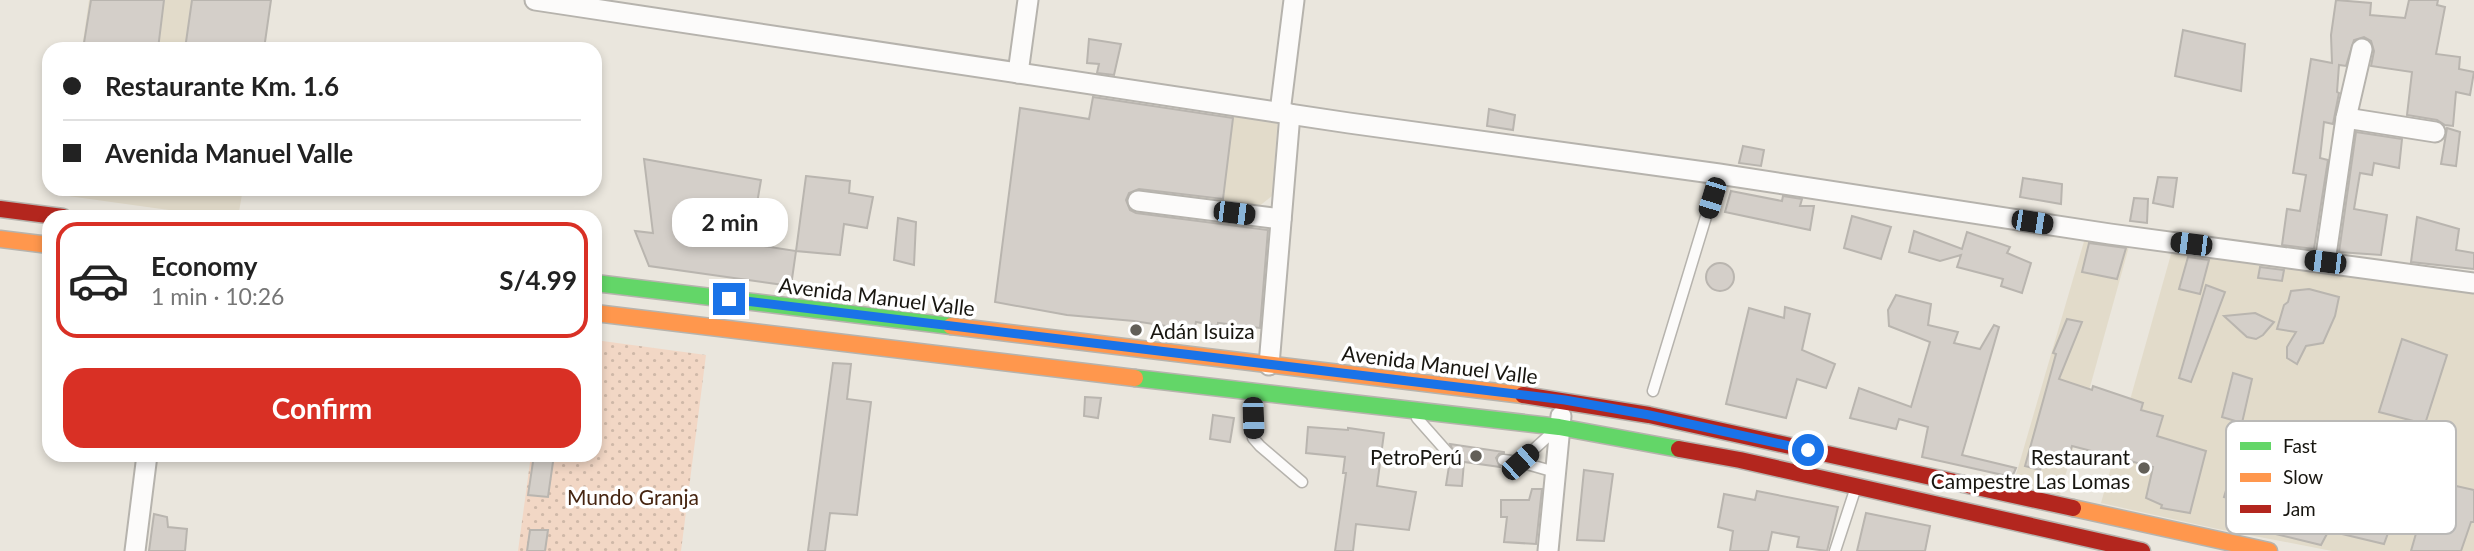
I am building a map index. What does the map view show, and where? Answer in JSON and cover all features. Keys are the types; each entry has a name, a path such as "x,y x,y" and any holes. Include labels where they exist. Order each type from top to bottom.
{"main road":[{"path":"0,209 42,214"},
{"path":"0,239 42,244"},
{"name":"Avenida Manuel Valle","path":"602,284 1565,400 1649,415 2269,551"},
{"path":"602,314 1559,427 1740,460 2142,551"}],"street":[{"path":"535,0 611,6 1018,73 1285,113 1719,174 2110,234 2474,284"},
{"path":"1018,73 1028,0"},
{"path":"1269,365 1294,0"},
{"path":"2325,262 2346,118 2362,50"},
{"path":"2346,118 2435,132"},
{"path":"1138,201 1281,219"},
{"path":"1548,551 1559,427 1565,400"},
{"path":"135,551 146,462"}],"lane":[{"path":"1653,391 1719,174"},
{"path":"1255,393 1254,438 1259,446 1302,482"},
{"path":"1409,410 1448,453"},
{"path":"1520,462 1559,427"},
{"path":"1503,460 1555,472"},
{"path":"1835,551 1856,486"}],"shaded area":[{"path":"89,0 271,0 265,42 83,42"},
{"path":"1221,108 1278,117 1272,196 1258,207 1185,197 1192,147 1215,151"},
{"path":"68,196 242,196 239,210 169,210"},
{"path":"2085,238 2130,243 2060,495 2013,485"},
{"path":"2173,247 2474,290 2474,551 2332,551 2244,534 2456,534 2456,421 2226,421 2226,531 2101,503"}],"green space":[{"name":"Mundo Granja","path":"602,341 706,355 681,551 518,551 530,462 602,462"}],"building":[{"path":"91,0 164,0 159,42 84,42"},
{"path":"192,0 271,0 265,42 186,42"},
{"path":"2336,0 2371,3 2370,15 2405,18 2409,0 2438,0 2437,5 2445,7 2436,54 2460,57 2459,69 2474,72 2470,95 2456,92 2453,126 2437,120 2407,115 2412,72 2371,66 2374,51 2371,41 2364,37 2354,40 2346,66 2339,65 2339,93 2333,124 2324,122 2320,158 2328,160 2314,249 2282,245 2287,209 2300,211 2306,175 2293,173 2311,59 2332,63 2331,35"},
{"path":"2183,30 2245,44 2241,91 2175,76"},
{"path":"1089,39 1121,44 1114,75 1097,73 1099,64 1087,63"},
{"path":"1093,97 1233,118 1223,199 1139,189 1129,193 1126,200 1130,210 1136,213 1268,230 1260,328 1196,322 1194,331 1173,329 995,302 1020,108 1089,119"},
{"path":"1489,109 1515,115 1513,130 1487,126"},
{"path":"2447,128 2460,132 2456,166 2441,164"},
{"path":"2356,132 2402,139 2399,168 2374,163 2372,175 2360,173 2354,209 2387,215 2381,255 2339,252"},
{"path":"1743,146 1764,150 1761,166 1739,163"},
{"path":"644,159 761,180 750,244 796,251 791,286 649,266 635,231 653,233"},
{"path":"806,176 850,181 849,193 873,197 867,228 844,224 840,255 796,251"},
{"path":"2158,177 2177,178 2173,207 2153,203"},
{"path":"2023,178 2062,184 2061,204 2020,197"},
{"path":"1731,191 1782,201 1783,196 1802,199 1800,206 1814,206 1810,230 1725,212"},
{"path":"2134,198 2148,199 2147,223 2130,221"},
{"path":"1852,216 1891,227 1881,259 1844,248"},
{"path":"2417,217 2459,229 2456,250 2474,253 2474,269 2411,262"},
{"path":"898,218 916,222 914,265 894,260"},
{"path":"1914,231 1962,249 1967,232 2010,247 2007,253 2031,263 2022,293 2001,286 2003,279 1957,267 1961,255 1940,261 1909,252"},
{"path":"2089,243 2126,248 2117,279 2082,272"},
{"path":"2188,257 2209,260 2200,294 2179,289"},
{"path":"1720,263 1730,267 1734,277 1730,287 1720,291 1710,287 1706,277 1710,267"},
{"path":"2260,267 2284,270 2282,281 2258,278"},
{"path":"2206,285 2225,292 2191,382 2179,378"},
{"path":"2309,289 2339,297 2335,316 2323,343 2306,346 2297,364 2287,358 2287,347 2296,332 2277,329 2291,291"},
{"path":"1896,295 1931,304 1928,325 1958,332 1954,343 1980,349 1994,325 1999,327 1962,455 2016,468 2012,477 1922,457 1928,427 1899,419 1896,429 1850,418 1859,388 1911,407 1930,342 1889,326 1888,310"},
{"path":"1785,307 1810,314 1802,350 1835,364 1826,388 1797,379 1786,418 1726,404 1749,308 1784,318"},
{"path":"2255,313 2274,322 2256,339 2247,337 2224,316"},
{"path":"2067,319 2082,322 2059,379 2092,390 2093,386 2143,403 2141,410 2163,416 2157,436 2206,451 2190,513 2161,508 2162,505 2146,498 2153,467 2072,446 2067,462 2046,455 2040,470 2025,466 2056,354 2053,353"},
{"path":"2402,339 2447,355 2426,421 2414,421 2379,412"},
{"path":"833,363 851,364 847,399 871,402 857,515 830,513 825,551 808,551"},
{"path":"2233,373 2252,379 2242,421 2222,417"},
{"path":"1085,397 1101,398 1098,418 1084,416"},
{"path":"1213,415 1234,418 1230,442 1210,439"},
{"path":"1308,427 1348,428 1384,433 1377,486 1416,492 1409,530 1356,524 1353,551 1335,551 1346,473 1343,473 1345,457 1306,453"},
{"name":"PetroPerú","path":"1450,444 1504,452 1496,458 1500,467 1464,462 1462,486 1446,485 1450,460 1455,455"},
{"path":"533,462 553,462 548,497 528,495"},
{"path":"1584,470 1613,474 1604,541 1577,540"},
{"path":"2456,486 2474,490 2474,522 2471,522 2461,551 2411,551 2416,534 2456,534"},
{"path":"1532,489 1542,489 1536,544 1504,542 1507,517 1501,517 1501,500 1529,500"},
{"path":"1757,491 1838,507 1827,551 1797,547 1799,537 1772,532 1768,551 1730,551 1733,531 1718,527 1724,494 1755,500"},
{"path":"1866,513 1930,526 1925,551 1857,551"},
{"path":"154,514 167,517 168,527 187,529 185,551 149,551"},
{"path":"530,530 548,530 545,551 527,551"},
{"path":"2275,534 2327,534 2321,545"},
{"path":"2342,534 2388,534 2384,544"}],"traffic: fast":[{"path":"602,284 951,326"},
{"path":"1135,378 1559,427 1679,449"}],"traffic: slow":[{"path":"0,239 42,244"},
{"path":"602,314 1135,378"},
{"path":"951,326 1523,395"},
{"path":"2073,508 2269,551"}],"traffic: jam":[{"path":"0,209 42,214"},
{"path":"1523,395 1649,415 2073,508"},
{"path":"1679,449 1740,460 2142,551"}],"place":[{"name":"Adán Isuiza","path":"1136,330"},
{"name":"PetroPerú","path":"1476,456"},
{"name":"Restaurant Campestre Las Lomas","path":"2144,468"}],"route":[{"path":"729,299 1565,400 1649,415 1808,450"}]}
